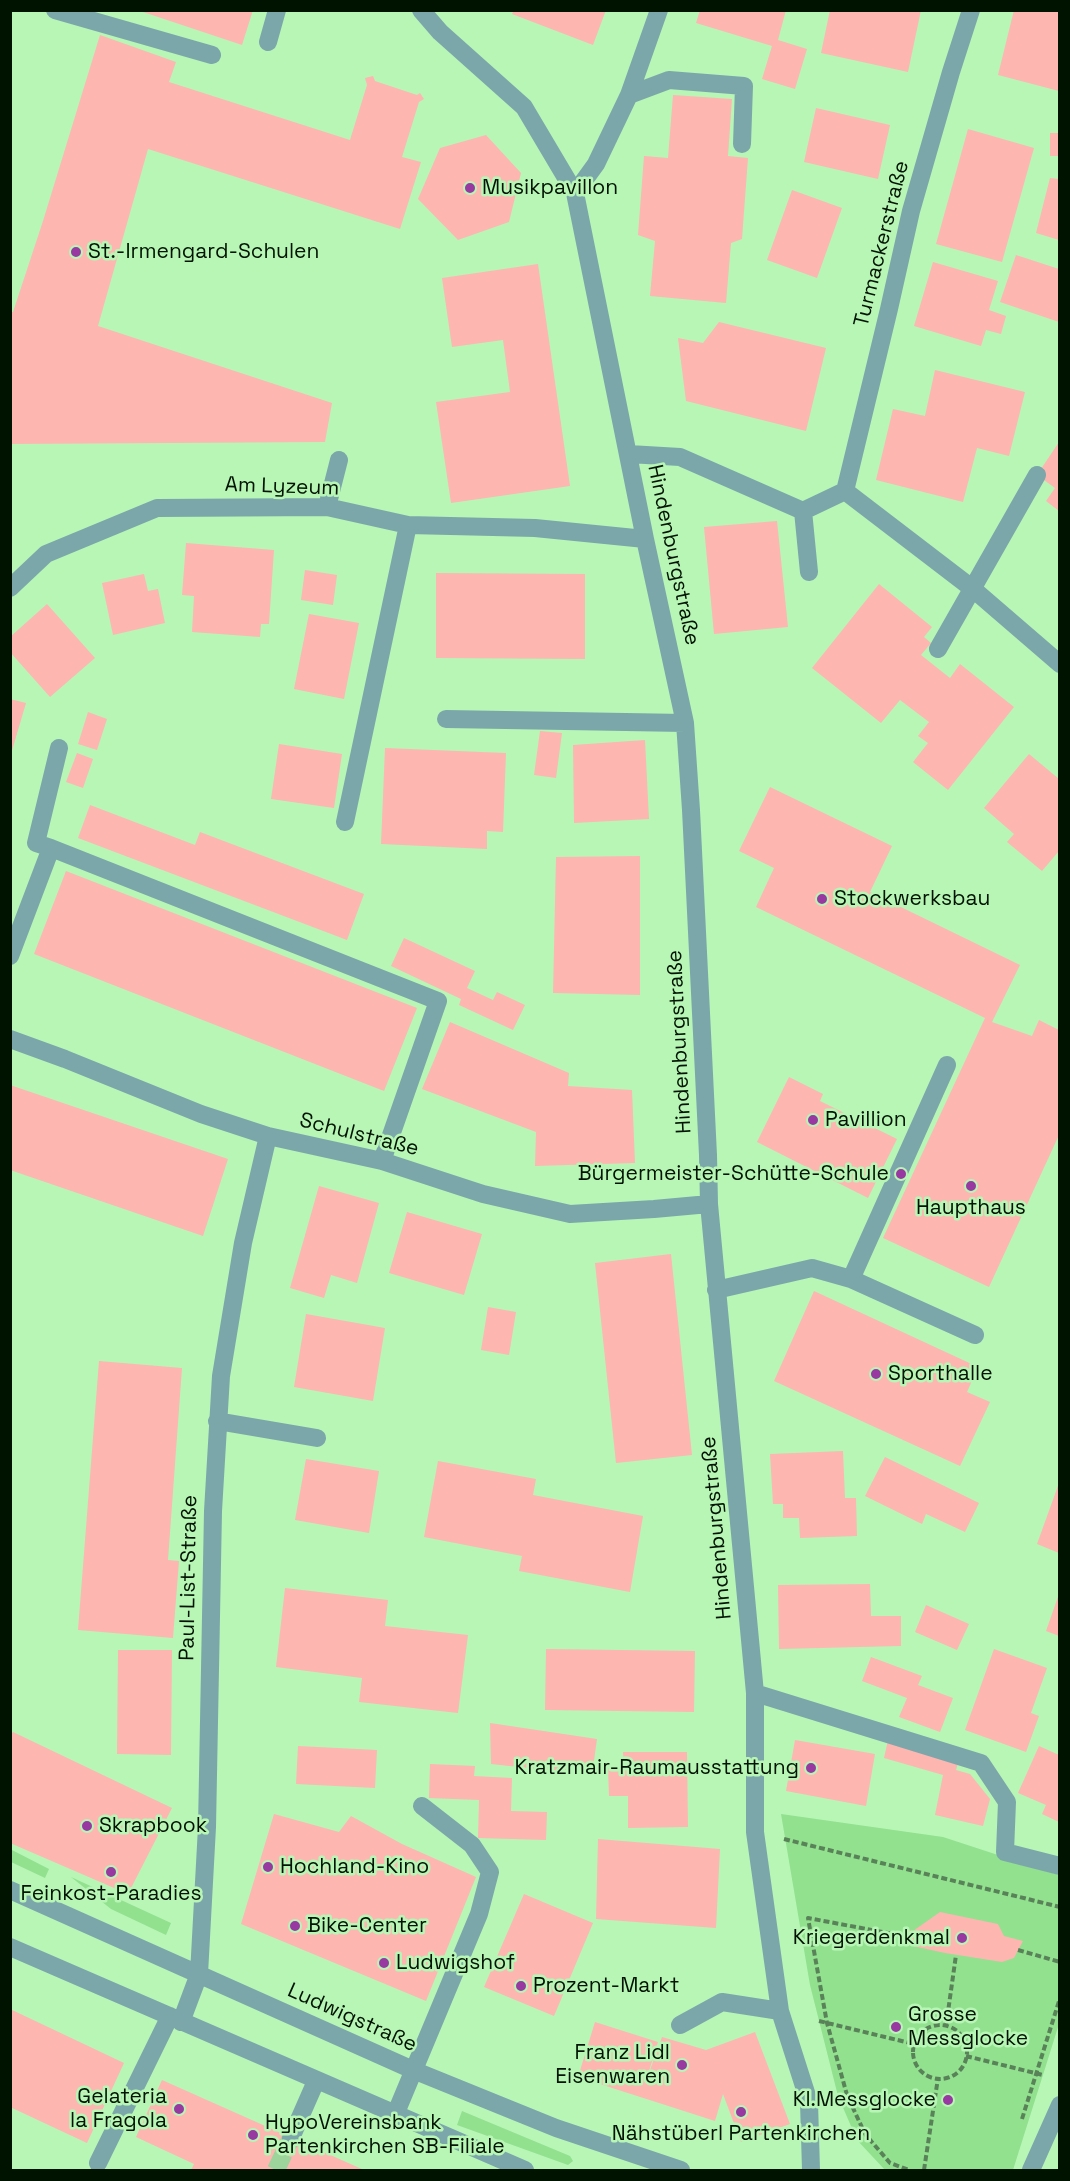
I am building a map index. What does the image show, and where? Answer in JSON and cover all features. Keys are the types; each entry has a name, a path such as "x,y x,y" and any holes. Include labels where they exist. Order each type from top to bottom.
{"street":[{"path":"55,10 212,55"},
{"path":"268,42 277,10"},
{"name":"Hindenburgstraße","path":"421,10 440,32 524,107 575,193 685,723 693,834 709,1204 755,1693 755,1832 780,2011 809,2102 811,2170"},
{"path":"575,193 596,164 628,95 659,10"},
{"name":"Turmackerstraße","path":"845,491 911,211 971,10"},
{"path":"628,95 669,81 744,86 742,144"},
{"path":"629,454 680,457 803,511 845,491 973,589 1059,664"},
{"path":"327,507 339,460"},
{"path":"938,649 1037,475"},
{"name":"Am Lyzeum","path":"10,588 46,554 157,508 327,507 408,525 535,528 645,539"},
{"path":"803,511 810,572"},
{"path":"345,822 408,525"},
{"path":"446,719 685,723"},
{"path":"59,748 36,843 438,1001 382,1161"},
{"path":"10,956 51,848"},
{"name":"Schulstraße","path":"10,1039 201,1114 268,1136 382,1161 483,1194 570,1214 709,1204"},
{"path":"851,1279 947,1065"},
{"name":"Paul-List-Straße","path":"98,2163 199,1974 207,1827 217,1421 221,1376 243,1243 268,1136"},
{"path":"717,1290 812,1268 851,1279 975,1335"},
{"path":"217,1421 317,1438"},
{"path":"755,1693 981,1763 1007,1802 1005,1852 1059,1866"},
{"path":"395,2115 479,1914 490,1872 472,1845 422,1806"},
{"name":"Ludwigstraße","path":"10,1890 413,2070 556,2128 681,2170"},
{"path":"10,1947 525,2170"},
{"path":"680,2025 722,2002 780,2011"},
{"path":"291,2138 316,2081"},
{"path":"1031,2170 1053,2140 1059,2105"}],"path":[{"path":"755,1832 1059,1907"},
{"path":"909,1937 808,1918 827,2023 847,2096 865,2134 890,2163 909,2170"},
{"path":"1017,1950 1059,1962"},
{"path":"946,2026 957,1955"},
{"path":"1034,2081 1059,1998"},
{"path":"819,2021 914,2044"},
{"path":"933,2026 946,2026 963,2038 966,2046 964,2063 953,2076 938,2079 926,2075 914,2061 914,2044 925,2029 933,2026"},
{"path":"966,2056 1043,2074"},
{"path":"924,2170 938,2079"}],"green space":[{"path":"781,1814 943,1837 1059,1875 1059,2024 1013,2170 885,2170 857,2140 838,2096 810,1985"},
{"path":"10,1849 49,1869 45,1878 11,1862"},
{"path":"71,1877 171,1923 166,1935 111,1909"},
{"path":"462,2111 570,2156 573,2161 568,2165 457,2125"}],"building":[{"path":"137,10 253,10 242,45"},
{"path":"514,10 606,10 593,45 512,14"},
{"path":"700,10 786,10 778,40 807,49 795,89 762,79 772,46 696,23"},
{"path":"830,10 921,10 908,72 821,53"},
{"path":"1014,10 1059,10 1059,91 998,75"},
{"name":"St.-Irmengard-Schulen","path":"100,35 176,62 169,82 350,140 367,85 365,78 373,76 375,81 417,95 420,93 424,99 419,102 402,157 421,162 400,229 148,149 98,326 332,403 325,442 10,444 10,312 13,312 43,221"},
{"path":"673,95 732,99 728,156 748,158 742,239 731,243 726,303 650,296 655,241 638,235 644,156 668,158"},
{"path":"816,108 890,125 878,179 804,162"},
{"path":"968,129 1034,148 1002,262 936,244"},
{"path":"1050,133 1059,133 1059,156 1050,156"},
{"name":"Musikpavillon","path":"486,135 521,173 509,222 458,240 418,199 440,148"},
{"path":"1050,178 1059,179 1059,240 1036,233"},
{"path":"792,190 842,208 817,278 767,260"},
{"path":"1016,255 1059,269 1059,322 1000,302"},
{"path":"933,262 998,281 989,310 1006,316 1001,334 986,330 981,346 914,326"},
{"path":"538,264 570,486 451,503 436,402 510,392 503,340 452,347 442,278"},
{"path":"719,322 826,348 806,431 686,401 678,338 703,343"},
{"path":"935,370 1025,392 1009,456 977,448 963,502 876,480 893,409 925,416"},
{"path":"1059,442 1059,511 1046,501 1055,488 1037,475"},
{"path":"777,521 788,627 714,634 704,527"},
{"path":"186,543 274,550 269,624 261,624 260,637 192,632 194,596 182,595"},
{"path":"305,570 337,575 333,605 301,600"},
{"path":"436,573 585,574 585,659 436,658"},
{"path":"144,574 148,591 158,589 165,623 113,635 102,583"},
{"path":"879,584 932,627 924,637 931,643 921,655 950,678 960,664 1014,707 948,790 913,762 928,743 918,736 929,722 900,700 881,723 812,668"},
{"path":"47,604 95,658 50,697 10,652 10,637"},
{"path":"309,614 359,623 344,699 294,689"},
{"path":"10,699 26,703 11,754 10,754"},
{"path":"88,712 107,719 97,750 78,744"},
{"path":"540,731 562,733 556,778 534,775"},
{"path":"645,740 649,819 574,823 573,745"},
{"path":"279,744 342,754 334,808 271,799"},
{"path":"385,748 506,753 503,832 487,831 487,849 381,844"},
{"path":"77,753 93,759 83,788 66,782"},
{"path":"1029,754 1059,779 1059,851 1042,871 1007,842 1014,834 984,808"},
{"path":"770,787 892,846 870,892 1020,965 992,1022 1032,1036 1039,1020 1059,1030 1059,1135 989,1287 883,1238 985,1018 756,907 774,868 739,851"},
{"path":"90,805 195,845 200,832 364,894 347,940 78,838"},
{"path":"640,856 640,995 553,993 556,857"},
{"path":"66,871 417,1008 384,1091 34,954"},
{"path":"404,938 475,971 467,988 493,1000 497,992 525,1005 513,1030 459,1005 461,999 391,966"},
{"path":"450,1022 569,1073 568,1086 632,1090 635,1163 535,1166 536,1132 422,1089"},
{"name":"Pavillion","path":"789,1077 823,1094 820,1101 897,1139 868,1198 757,1142"},
{"path":"10,1085 228,1159 203,1236 10,1170"},
{"path":"319,1186 379,1203 357,1283 331,1275 324,1298 290,1288"},
{"path":"407,1212 482,1234 464,1295 389,1273"},
{"path":"671,1254 692,1455 616,1463 595,1263"},
{"name":"Sporthalle","path":"814,1291 978,1367 967,1392 990,1402 960,1466 774,1381"},
{"path":"488,1307 516,1312 509,1355 481,1350"},
{"path":"306,1314 385,1328 373,1401 294,1387"},
{"path":"99,1361 182,1368 168,1560 179,1561 173,1638 78,1630"},
{"path":"843,1451 845,1498 856,1498 857,1536 800,1538 799,1518 783,1518 783,1504 773,1504 770,1454"},
{"path":"885,1457 979,1503 965,1532 926,1514 922,1524 865,1496"},
{"path":"306,1459 379,1471 369,1533 295,1520"},
{"path":"438,1461 536,1479 533,1495 643,1516 630,1592 519,1571 522,1556 424,1537"},
{"path":"1059,1483 1059,1553 1037,1544"},
{"path":"870,1584 871,1616 901,1616 901,1646 779,1649 778,1585"},
{"path":"285,1588 388,1600 385,1626 468,1635 458,1713 359,1702 362,1678 276,1667"},
{"path":"1059,1594 1059,1636 1046,1631"},
{"path":"926,1605 969,1624 957,1650 915,1632"},
{"path":"546,1649 695,1651 694,1712 545,1710"},
{"path":"994,1649 1047,1668 1031,1713 1039,1716 1026,1752 965,1730"},
{"path":"118,1650 172,1650 171,1755 117,1754"},
{"path":"871,1657 922,1676 918,1685 953,1698 940,1732 899,1717 907,1698 862,1681"},
{"path":"490,1723 597,1739 592,1775 491,1764"},
{"name":"Skrapbook","path":"13,1732 172,1808 128,1894 10,1843 10,1736"},
{"path":"795,1740 875,1754 866,1806 786,1791"},
{"path":"888,1740 959,1760 956,1770 970,1774 990,1799 983,1826 935,1815 943,1775 884,1758"},
{"path":"298,1746 377,1750 375,1788 296,1784"},
{"path":"1039,1746 1059,1755 1059,1822 1042,1814 1046,1805 1018,1793"},
{"path":"623,1752 687,1752 688,1827 628,1828 628,1796 609,1796 608,1768 624,1767"},
{"path":"430,1764 475,1766 474,1776 512,1778 511,1811 547,1812 546,1840 478,1838 479,1800 429,1798"},
{"path":"274,1814 339,1832 351,1816 402,1844 476,1877 426,2001 241,1924"},
{"path":"598,1839 720,1849 716,1928 596,1919"},
{"path":"524,1894 593,1923 554,2016 484,1987"},
{"path":"940,1912 998,1924 1004,1936 1023,1941 1014,1958 1002,1962 908,1945 909,1930 913,1931"},
{"path":"10,2009 124,2063 87,2143 10,2107"},
{"path":"595,2022 658,2042 646,2081 662,2037 706,2050 755,2032 790,2124 741,2142 723,2094 715,2121 578,2077"},
{"path":"162,2080 364,2170 191,2170 194,2164 136,2137"}],"tunnel":[{"path":"276,2170 291,2138"}],"place":[{"name":"Musikpavillon","path":"470,188"},
{"name":"St.-Irmengard-Schulen","path":"76,252"},
{"name":"Stockwerksbau","path":"822,899"},
{"name":"Pavillion","path":"813,1120"},
{"name":"Bürgermeister-Schütte-Schule","path":"901,1174"},
{"name":"Haupthaus","path":"971,1186"},
{"name":"Sporthalle","path":"876,1374"},
{"name":"Kratzmair-Raumausstattung","path":"811,1768"},
{"name":"Skrapbook","path":"87,1826"},
{"name":"Hochland-Kino","path":"268,1867"},
{"name":"Feinkost-Paradies","path":"111,1872"},
{"name":"Bike-Center","path":"295,1926"},
{"name":"Kriegerdenkmal","path":"962,1938"},
{"name":"Ludwigshof","path":"384,1963"},
{"name":"Prozent-Markt","path":"521,1986"},
{"name":"Grosse Messglocke","path":"896,2027"},
{"name":"Franz Lidl Eisenwaren","path":"682,2065"},
{"name":"Kl.Messglocke","path":"948,2100"},
{"name":"Gelateria la Fragola","path":"179,2109"},
{"name":"Nähstüberl Partenkirchen","path":"741,2112"},
{"name":"HypoVereinsbank Partenkirchen SB-Filiale","path":"253,2135"}]}
